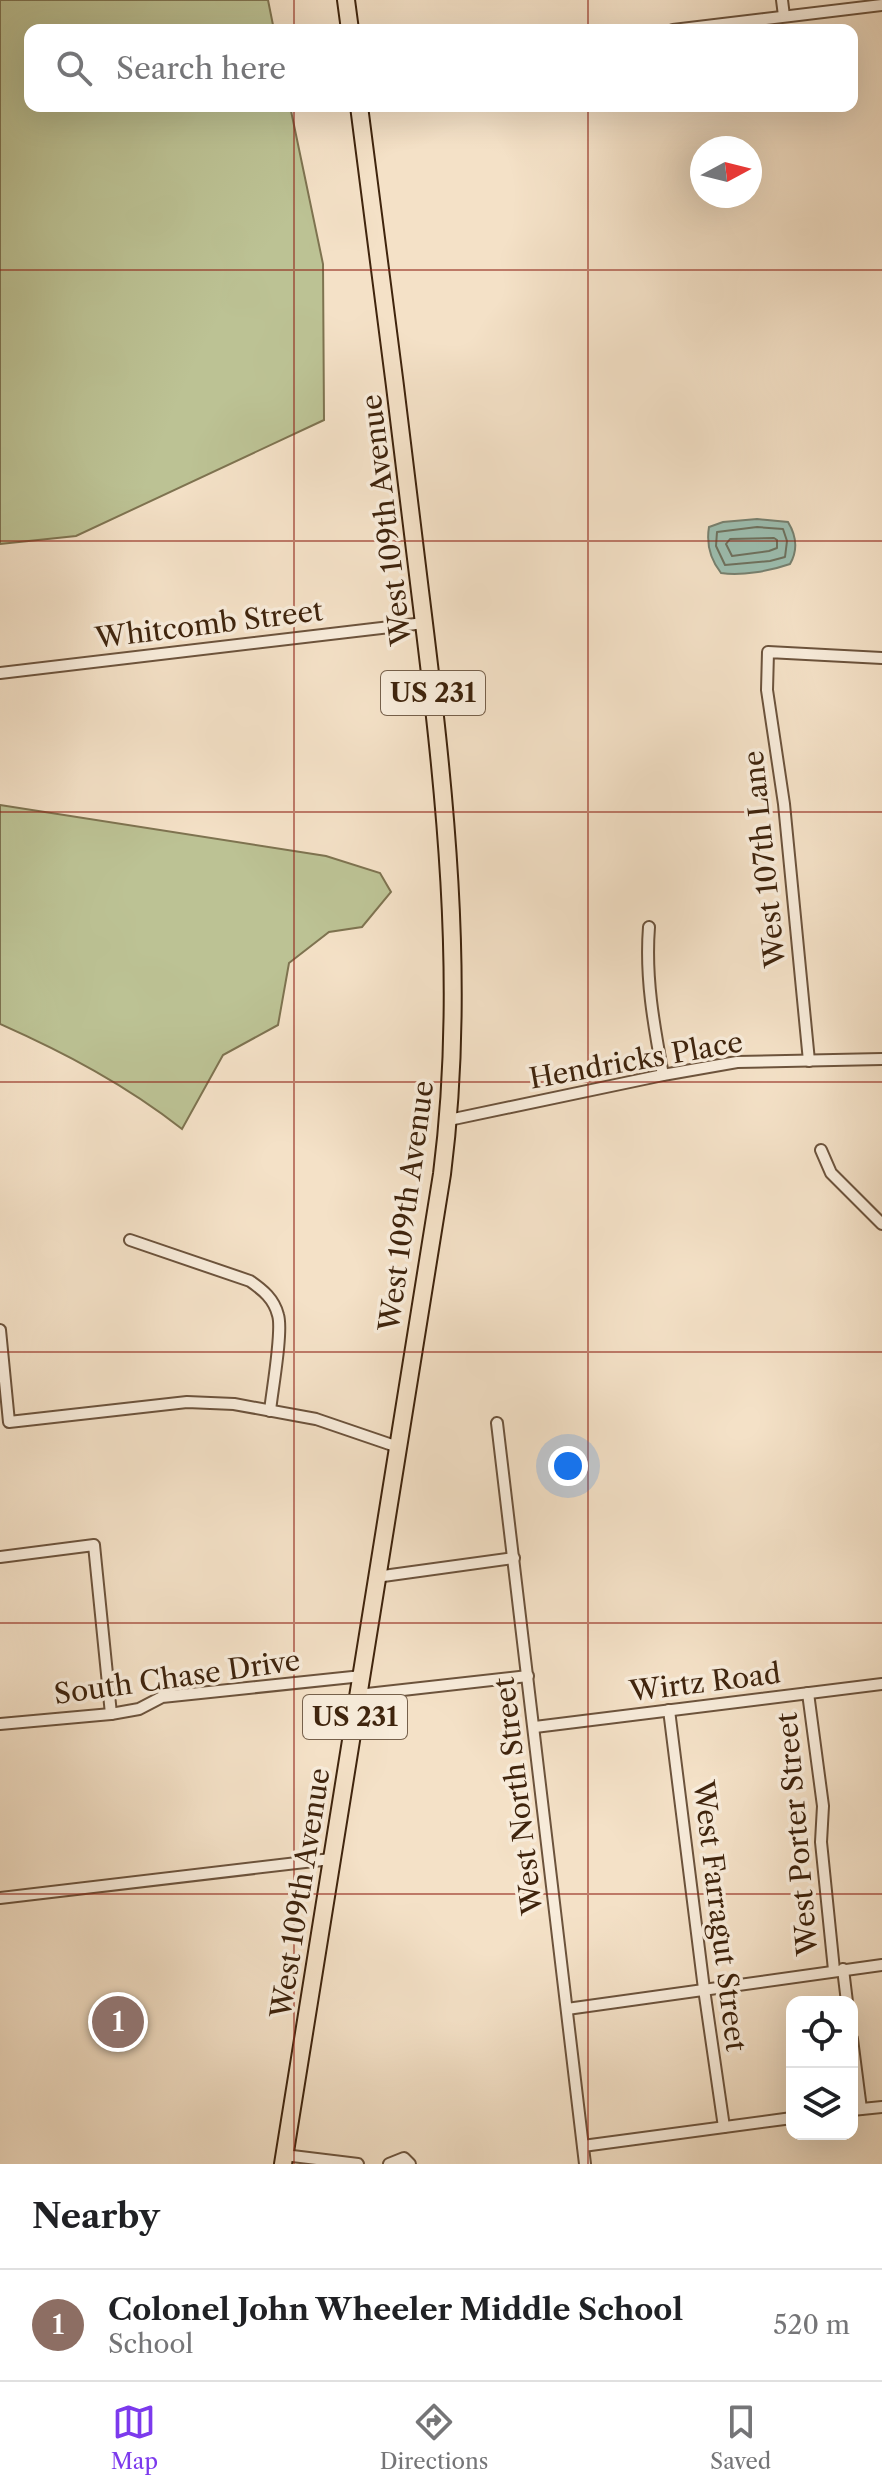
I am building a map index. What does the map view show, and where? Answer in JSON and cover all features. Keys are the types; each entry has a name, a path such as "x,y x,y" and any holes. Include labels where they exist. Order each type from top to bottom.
{"main road":[{"path":"346,0 349,24"},
{"name":"West 109th Avenue","path":"283,2159 449,1120 451,889 446,811 397,392 360,112"}],"street":[{"path":"782,0 784,16"},
{"path":"721,24 882,5"},
{"name":"Whitcomb Street","path":"0,673 424,623"},
{"name":"West 107th Lane","path":"809,1061 784,804 767,690 768,652 882,658"},
{"path":"649,927 650,1006 663,1075"},
{"name":"Hendricks Place","path":"449,1120 737,1062 882,1059"},
{"path":"821,1150 831,1173 882,1224"},
{"path":"130,1240 250,1281 269,1297 275,1305 280,1324 270,1411"},
{"path":"0,1330 9,1422 187,1402 234,1404 316,1419 398,1447"},
{"name":"West North Street","path":"497,1423 585,2164"},
{"path":"0,1557 94,1545 111,1714"},
{"path":"376,1577 514,1558"},
{"name":"South Chase Drive","path":"0,1724 111,1714 139,1709 162,1697 362,1676"},
{"path":"358,1695 528,1676"},
{"name":"Wirtz Road","path":"535,1727 882,1684"},
{"name":"West Porter Street","path":"808,1693 823,1806 821,1842 838,1969 845,1996"},
{"name":"West Farragut Street","path":"669,1710 724,2127"},
{"path":"0,1898 331,1859"},
{"path":"567,2009 882,1965"},
{"path":"858,2109 882,2107"},
{"path":"583,2146 786,2119"},
{"path":"389,2164 404,2158 410,2164"},
{"path":"283,2159 358,2164"}],"green space":[{"path":"0,0 268,0 273,24 24,24 24,112 291,112 323,264 324,420 76,536 0,544"},
{"path":"0,805 326,856 380,873 391,892 362,927 329,932 289,963 278,1025 223,1055 182,1129 94,1071 0,1024"}],"water":[{"path":"757,519 788,522 795,543 790,564 756,572 721,573 710,552 709,527 723,522"}],"place":[{"name":"Colonel John Wheeler Middle School","path":"118,2022"}]}
